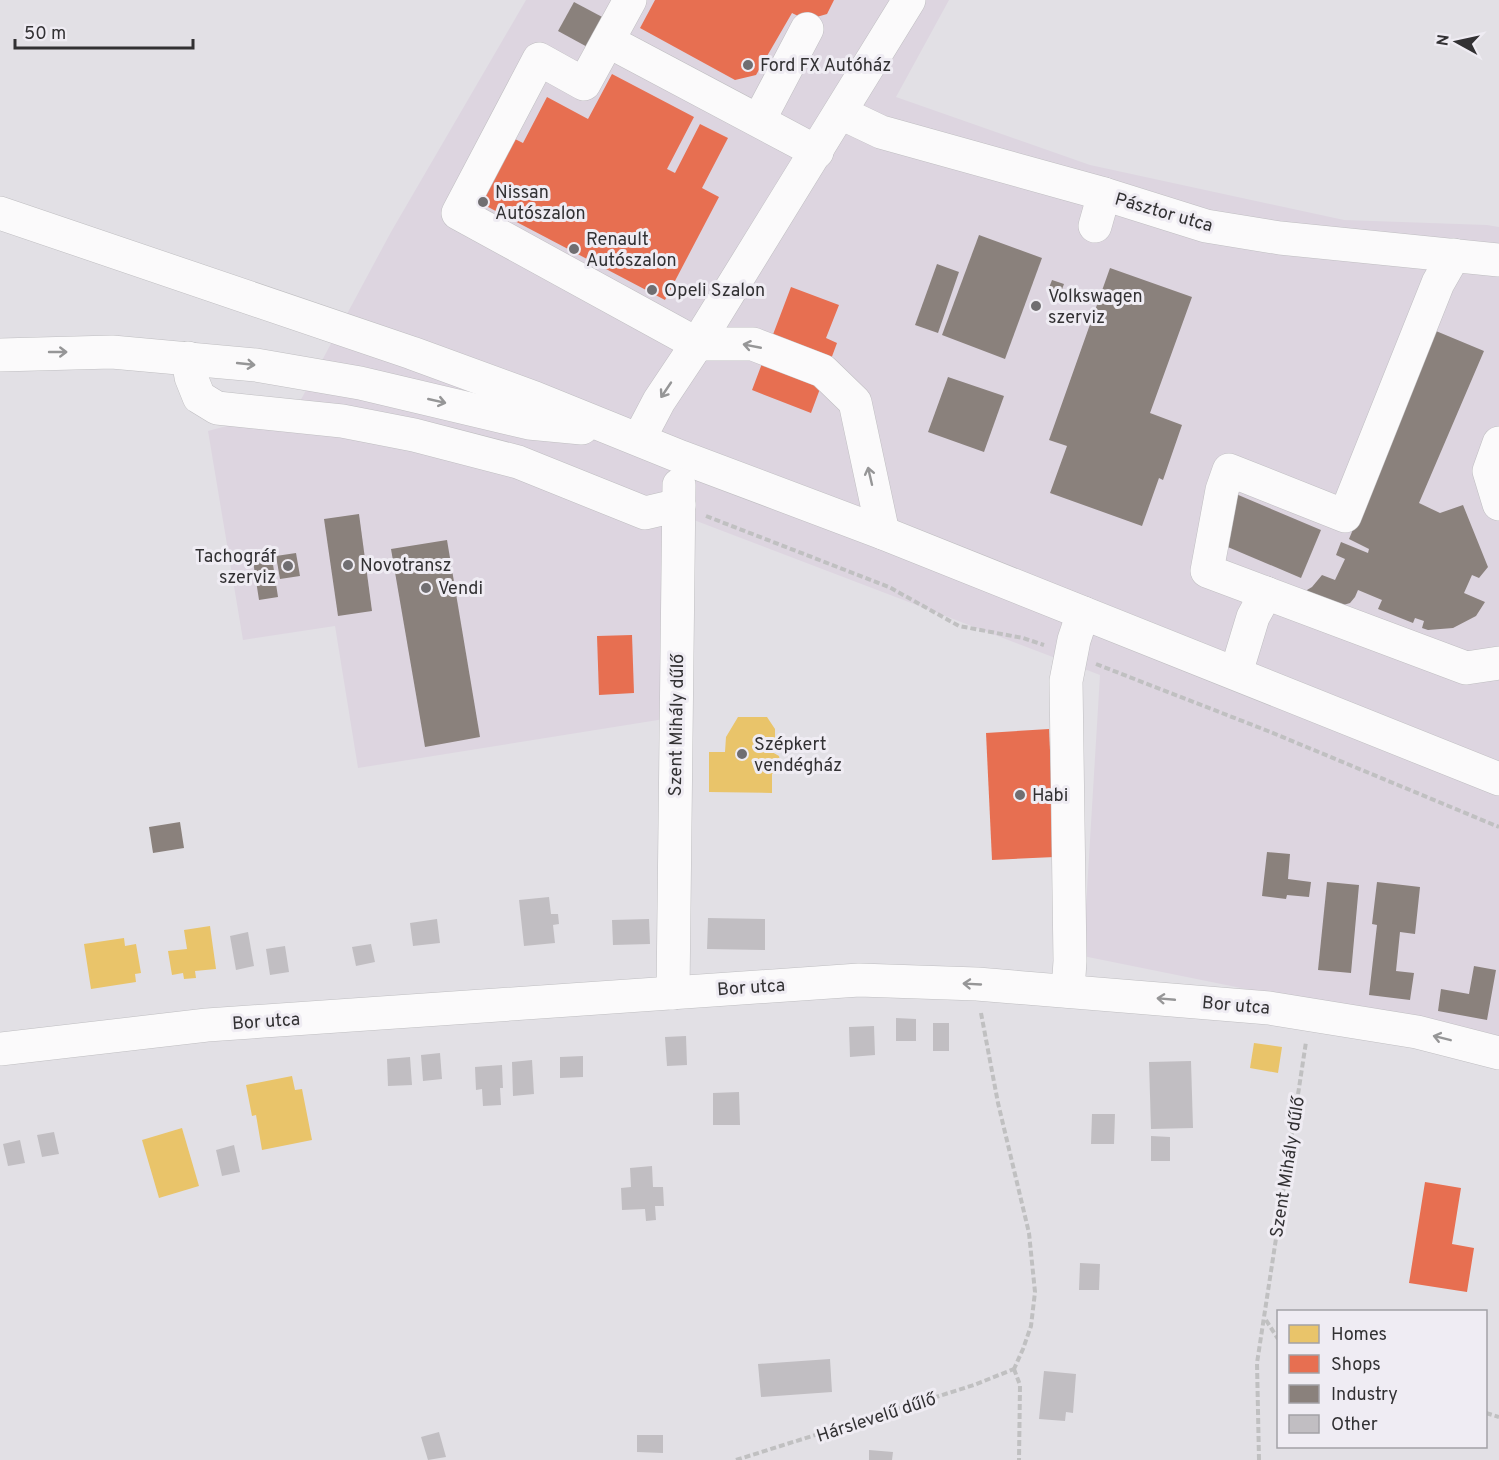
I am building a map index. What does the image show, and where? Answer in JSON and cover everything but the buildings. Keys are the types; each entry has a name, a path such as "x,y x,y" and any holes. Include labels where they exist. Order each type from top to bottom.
{"street":[{"path":"630,0 584,84 539,59 458,213 697,344 753,344 823,371 855,402 883,533"},
{"path":"628,435 659,401 697,344 909,0"},
{"path":"759,120 807,29"},
{"path":"608,41 817,152"},
{"name":"Pásztor utca","path":"841,113 881,132 1104,194 1206,226 1280,238 1499,260"},
{"path":"1095,226 1104,194"},
{"path":"0,213 412,353 883,533 1499,779"},
{"path":"1454,255 1438,283 1345,516 1229,470 1222,490 1207,571 1466,668 1499,663"},
{"path":"0,355 112,352 256,365 360,383 529,423 628,435"},
{"path":"188,358 191,377 199,397 217,408 342,421 414,435 518,462 645,513 679,506"},
{"path":"1499,443 1489,471 1499,504"},
{"name":"Szent Mihály dűlő","path":"673,993 681,457"},
{"path":"1236,673 1253,617 1266,593"},
{"path":"1068,991 1070,950 1066,681 1074,640 1083,613"},
{"name":"Bor utca","path":"0,1048 207,1025 859,980 977,984 1269,1008 1417,1032 1499,1053"}],"path":[{"path":"959,626 1023,638 1050,647"},
{"path":"1088,660 1499,826"},
{"path":"977,984 998,1103 1029,1233 1035,1292 1030,1326 1014,1369 1020,1385 1019,1460"},
{"name":"Szent Mihály dűlő","path":"1259,1460 1257,1364 1310,1015"},
{"path":"1265,1319 1277,1337"},
{"name":"Hárslevelű dűlő","path":"739,1460 974,1385 1014,1369"}],"shaded area":[{"path":"526,0 949,0 896,97 1090,165 1344,220 1499,227 1499,1043 1420,1024 1083,956 1100,675 686,517 683,716 358,768 335,626 243,640 208,431 297,407 391,232"}],"place":[{"name":"Ford FX Autóház","path":"748,65"},
{"name":"Nissan Autószalon","path":"483,202"},
{"name":"Renault Autószalon","path":"574,249"},
{"name":"Opeli Szalon","path":"652,290"},
{"name":"Volkswagen szerviz","path":"1036,306"},
{"name":"Novotransz","path":"348,565"},
{"name":"Tachográf szerviz","path":"288,566"},
{"name":"Vendi","path":"426,588"},
{"name":"Szépkert vendégház","path":"742,754"},
{"name":"Habi","path":"1020,795"}]}
